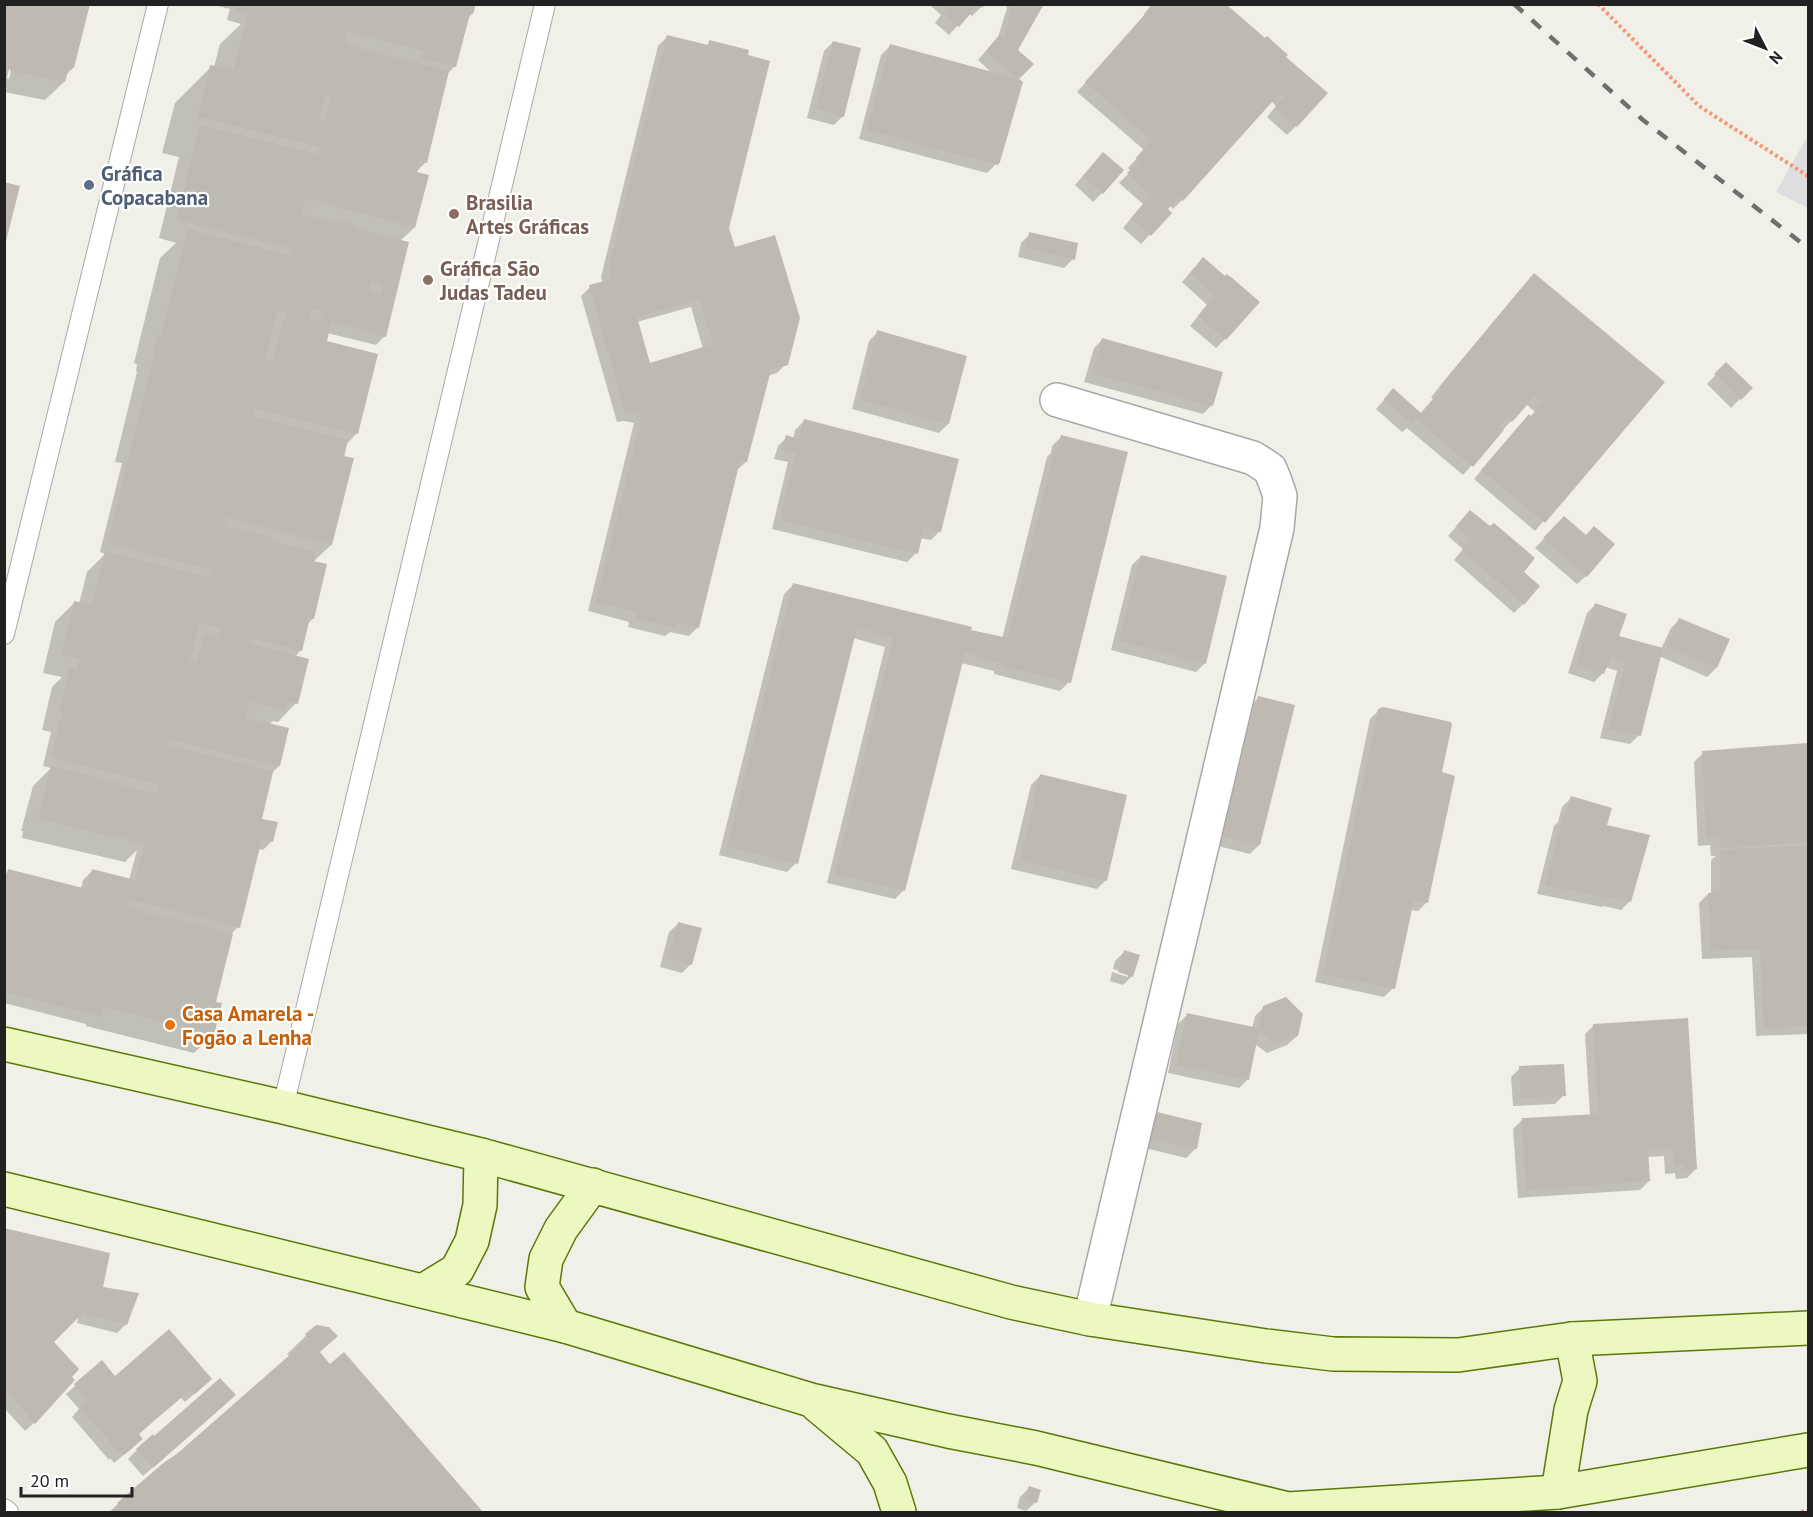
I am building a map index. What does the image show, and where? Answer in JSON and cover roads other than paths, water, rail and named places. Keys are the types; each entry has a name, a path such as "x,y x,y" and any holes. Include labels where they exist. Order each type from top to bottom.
{"main road":[{"path":"4,1044 283,1107 481,1155 1011,1302 1090,1318 1266,1346 1334,1354 1458,1355 1572,1339 1809,1328"},
{"path":"423,1290 457,1270 471,1241 480,1205 481,1155"},
{"path":"565,1326 542,1287 546,1259 561,1229 594,1185"},
{"path":"4,1189 565,1326 811,1400 1036,1448 1286,1511 1558,1492 1809,1450"},
{"path":"1558,1492 1571,1410 1580,1381 1572,1339"},
{"path":"811,1400 872,1451 890,1483 899,1512"}],"street":[{"path":"1057,400 1253,458 1270,469 1280,496 1277,528 1090,1318"}],"lane":[{"path":"4,634 158,4"},
{"path":"283,1107 545,4"},
{"path":"4,1509 8,1512"}],"railway":[{"path":"1514,4 1643,120 1808,248"}],"place":[{"name":"Gráfica Copacabana","path":"89,185"},
{"name":"Brasilia Artes Gráficas","path":"454,214"},
{"name":"Gráfica São Judas Tadeu","path":"428,280"},
{"name":"Casa Amarela - Fogão a Lenha","path":"170,1025"}]}
